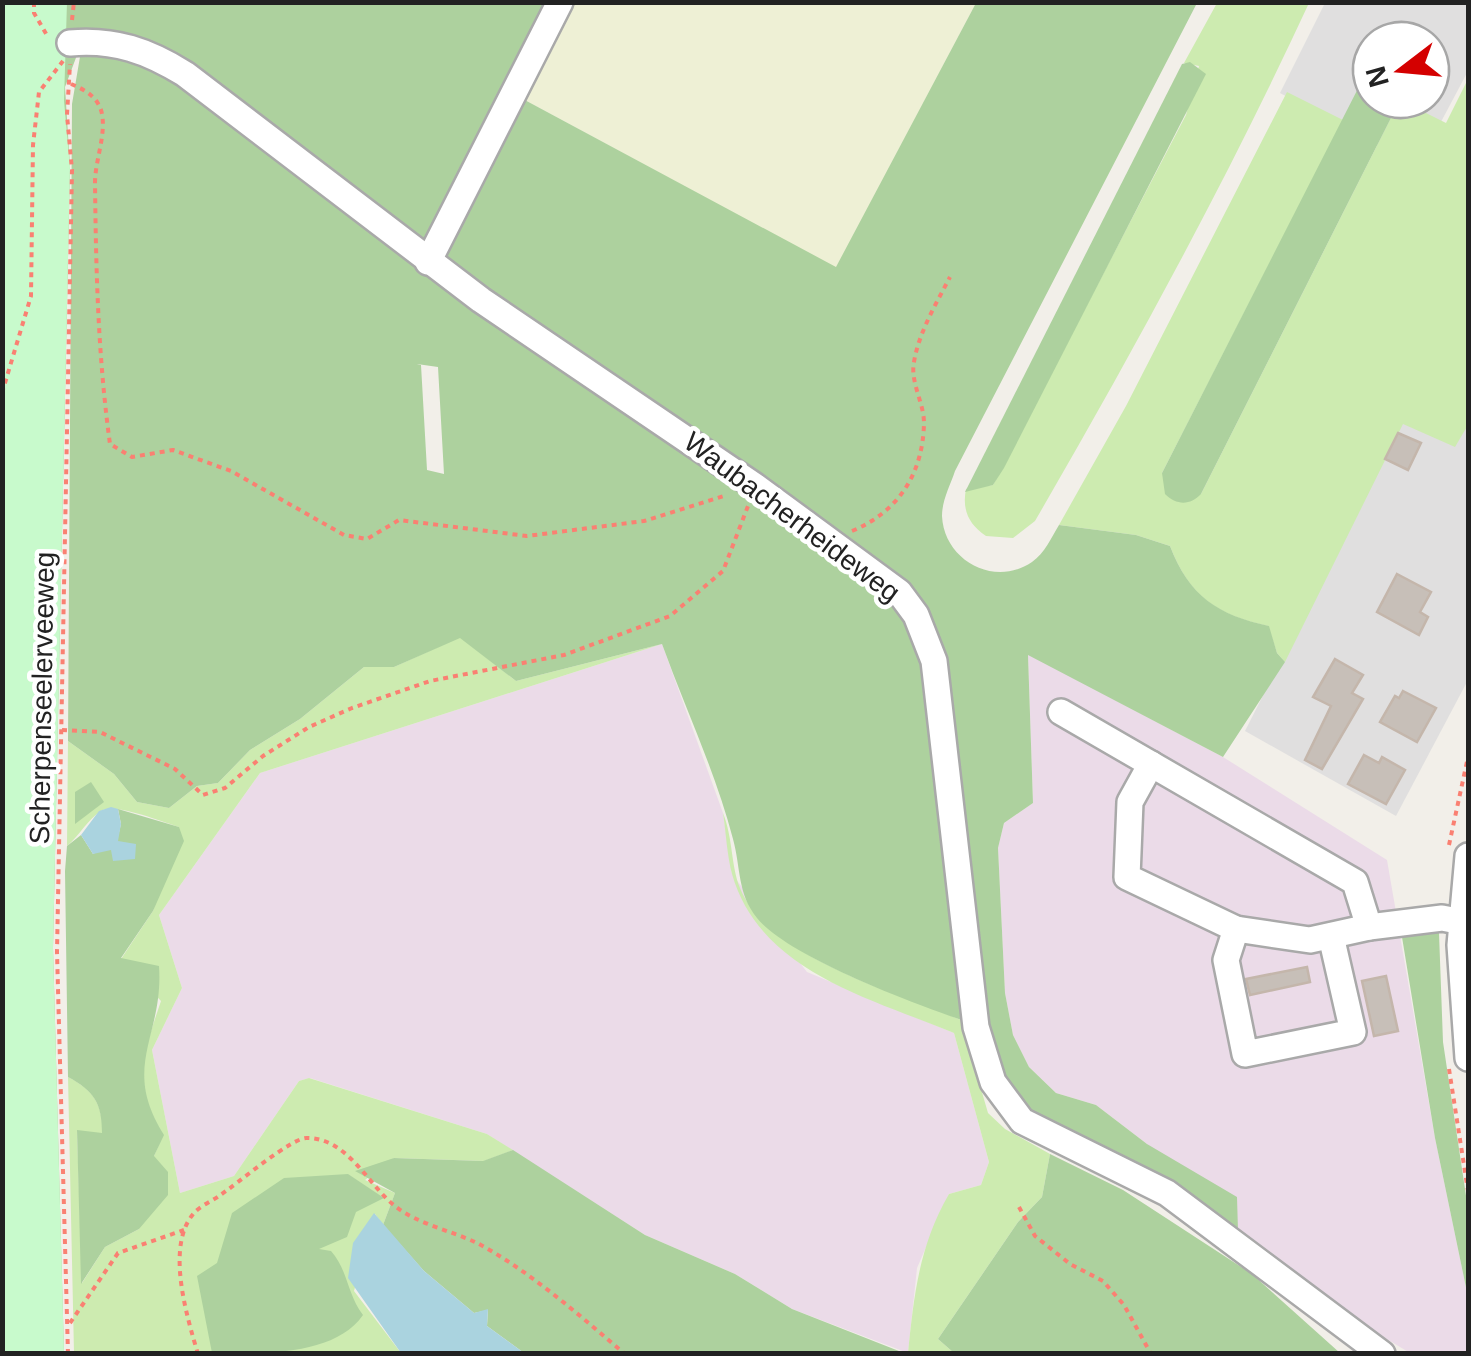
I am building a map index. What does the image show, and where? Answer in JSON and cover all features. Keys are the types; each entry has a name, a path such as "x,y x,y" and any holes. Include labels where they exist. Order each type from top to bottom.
{"street":[{"path":"428,262 560,2"},
{"name":"Waubacherheideweg","path":"70,43 114,42 160,59 210,92 428,262 756,486 899,592 916,615 934,661 976,1027 988,1070 1000,1094 1022,1121 1167,1193 1382,1354"},
{"path":"1061,712 1356,882 1370,928"},
{"path":"1151,764 1130,802 1127,877 1236,929 1310,940 1370,928 1457,921"},
{"path":"1468,856 1457,921 1468,1058"},
{"path":"1236,929 1226,960 1245,1054 1352,1032 1331,936"}],"path":[{"path":"2,393 31,296 33,145 39,92 61,66 70,43 57,43 46,36 34,13 34,2"},
{"name":"Scherpenseelerveeweg","path":"68,1354 57,952 72,182 70,43"},
{"path":"70,83 88,91 99,103 103,120 96,165 95,238 99,365 110,444 132,456 174,450 231,471 304,516 344,535 367,538 399,520 434,528 527,536 644,521 756,486"},
{"path":"829,541 860,528 898,502 914,471 924,422 912,366 926,324 950,277"},
{"path":"62,730 100,732 175,769 203,795 225,788 263,756 309,727 352,708 430,681 564,655 670,616 723,571 756,486"},
{"path":"1454,813 1468,757"},
{"path":"198,1354 184,1287 181,1250 194,1213 264,1166 290,1142 318,1139 354,1161 396,1207 480,1244 549,1290 625,1354"},
{"path":"1019,1207 1035,1236 1070,1264 1103,1281 1124,1305 1151,1354"},
{"path":"68,1328 80,1303 118,1253 186,1229"}],"shaded area":[{"path":"1325,3 1468,3 1468,71 1451,103 1451,20 1351,20 1351,120 1442,120 1417,167 1280,93"},
{"path":"1419,388 1468,413 1468,680 1396,816 1245,731"},
{"path":"662,644 723,813 732,874 807,972 954,1033 989,1162 981,1185 949,1194 917,1268 908,1353 792,1309 735,1274 645,1235 487,1134 310,1078 299,1081 234,1176 180,1193 152,1050 182,988 159,915 260,773"},
{"path":"1028,654 1223,757 1387,860 1435,1138 1468,1297 1468,1353 1410,1353 1370,1329 1238,1231 1147,1144 1096,1105 1056,1093 1029,1067 1013,1035 1005,993 998,848 1004,823 1033,803"}],"green space":[{"path":"67,2 64,101 70,166 53,948 64,1353 3,1354 2,3"},
{"path":"3,3 550,3 506,90 836,267 976,3 1197,3 955,471 942,516 945,532 961,557 987,570 1002,572 1032,562 1059,525 1136,535 1170,546 1186,578 1208,601 1235,616 1269,626 1277,653 1285,662 1223,757 1028,655 1033,803 1004,823 998,848 1005,993 1013,1035 1029,1067 1056,1093 1096,1105 1147,1144 1237,1197 1238,1231 1177,1189 1018,1104 1005,1091 985,1028 830,967 774,934 757,918 743,890 718,790 662,644 516,681 460,638 394,667 364,667 300,719 250,750 218,783 197,786 169,808 137,802 114,774 68,741 72,104 83,39 65,87 70,166 53,948 64,1353 3,1354","holes":["417,364 438,367 444,474 427,470 421,365"]},
{"path":"550,3 976,3 836,268 506,90"},
{"path":"1217,3 1309,3 1178,265 1035,521 1013,538 986,536 968,516 966,489 993,485 1186,115 1199,66 1184,63"},
{"path":"1190,62 1206,74 1004,468 993,485 965,492 1182,64"},
{"path":"1468,79 1468,425 1455,447 1403,424 1285,662 1277,653 1268,626 1234,616 1207,601 1186,578 1170,546 1136,535 1059,525 1126,406 1287,92 1343,120 1162,473 1201,494 1390,120 1446,123 1451,120"},
{"path":"1351,102 1351,120 1390,120 1201,494 1188,502 1174,500 1165,494 1162,473"},
{"path":"460,637 516,681 662,644 260,773 159,915 182,988 152,1050 180,1193 234,1176 299,1081 309,1078 487,1134 513,1150 484,1161 394,1158 365,1180 395,1193 383,1225 375,1214 354,1291 401,1353 74,1353 68,1077 91,1093 99,1106 103,1134 77,1131 82,1283 105,1247 139,1229 154,1156 163,1135 153,1117 144,1084 149,1037 161,1001 121,959 153,911 179,827 107,809 92,818 67,846 68,741 114,774 137,802 169,808 197,786 218,783 250,750 300,719 364,667 394,667"},
{"path":"91,782 104,802 75,824 75,792"},
{"path":"118,809 179,827 184,841 153,911 121,958 159,966 156,1013 144,1069 151,1111 164,1135 154,1156 168,1172 168,1195 139,1229 105,1247 81,1284 77,1130 102,1133 102,1123 95,1099 68,1077 65,871 67,846 81,835 93,854 117,841 121,824"},
{"path":"723,813 737,879 755,912 777,934 805,953 869,984 961,1020 988,1113 1005,1129 1050,1154 1042,1197 1018,1222 938,1339 954,1353 908,1353 920,1271 939,1213 949,1194 981,1185 989,1162 954,1033 822,977 792,958 767,935 746,908 732,874"},
{"path":"1423,930 1439,933 1443,1042 1468,1209 1468,1297 1435,1138 1402,937"},
{"path":"513,1150 645,1235 735,1274 792,1309 904,1353 524,1353 487,1326 488,1310 474,1313 424,1271 383,1225 395,1193 355,1171 394,1158 483,1161"},
{"path":"1050,1154 1123,1190 1252,1274 1340,1353 954,1353 938,1339 1018,1222 1042,1197"},
{"path":"348,1174 384,1198 356,1212 347,1237 319,1249 331,1251 337,1258 363,1315 350,1328 316,1345 274,1352 212,1353 197,1276 217,1263 232,1213 284,1178"}],"water":[{"path":"118,809 118,841 136,844 135,859 113,861 111,850 93,854 81,835 99,811"},
{"path":"374,1213 424,1271 474,1313 488,1309 487,1326 524,1353 401,1353 348,1278 353,1243"}],"building":[{"path":"1398,433 1421,443 1408,470 1385,459"},
{"path":"1397,574 1431,592 1420,612 1428,617 1419,635 1377,612"},
{"path":"1335,659 1363,675 1352,693 1363,699 1322,769 1305,760 1331,706 1313,697"},
{"path":"1403,691 1436,708 1417,742 1380,722 1395,696 1399,698"},
{"path":"1364,755 1379,763 1382,757 1405,770 1386,804 1348,784"},
{"path":"1307,967 1310,982 1250,995 1246,979"},
{"path":"1386,976 1398,1031 1374,1036 1362,981"}]}
